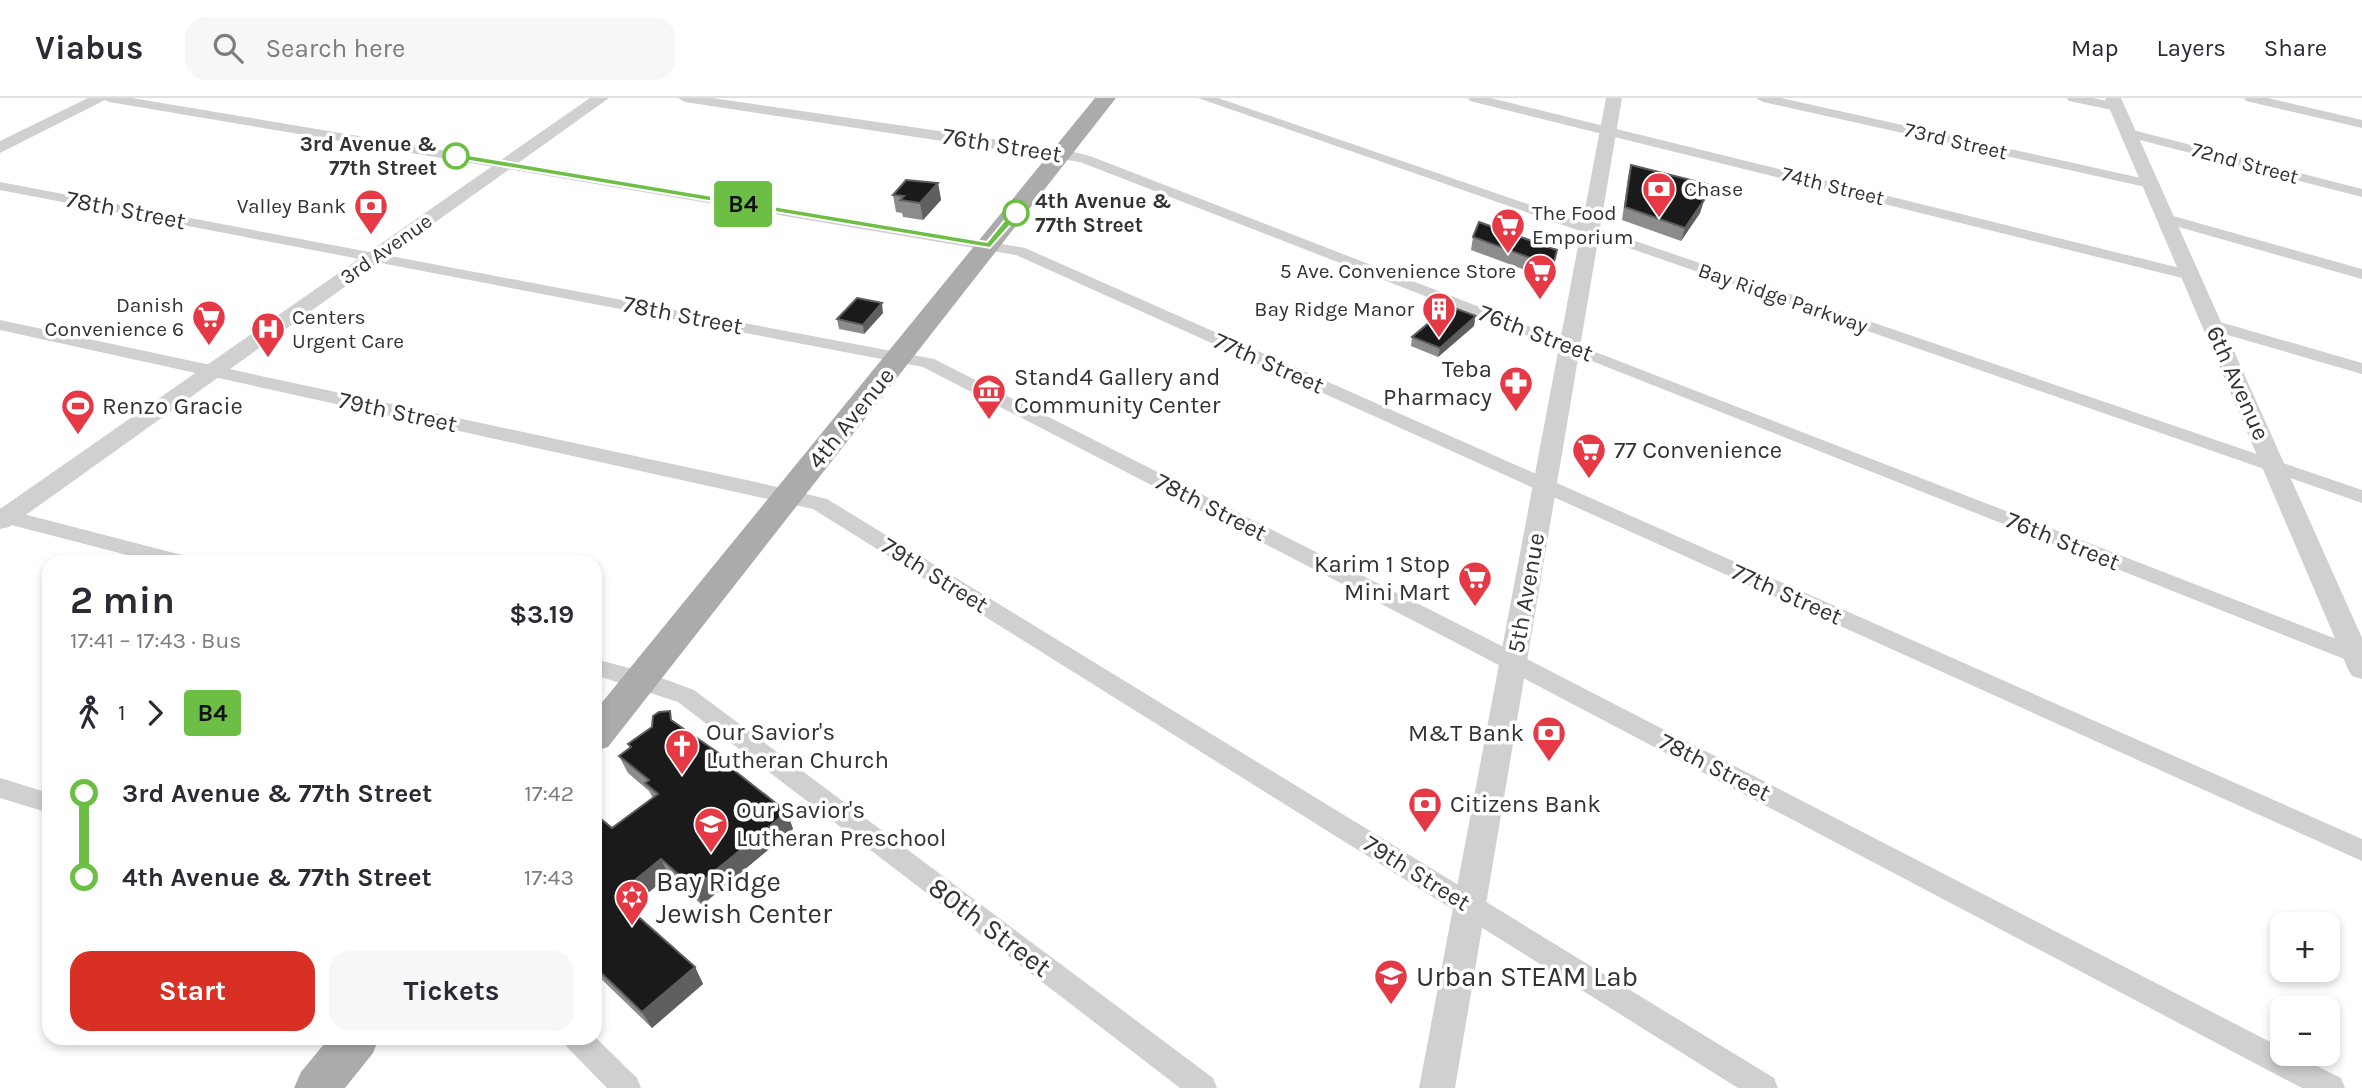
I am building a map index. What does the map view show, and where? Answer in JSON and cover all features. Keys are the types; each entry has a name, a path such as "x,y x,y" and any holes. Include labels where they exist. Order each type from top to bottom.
{"main road":[{"name":"4th Avenue","path":"602,728 1106,98"},
{"path":"317,1088 351,1045"}],"street":[{"path":"0,148 101,98"},
{"name":"77th Street","path":"109,98 1020,251 2362,850"},
{"name":"3rd Avenue","path":"2,518 601,98"},
{"name":"76th Street","path":"685,98 1062,153 1085,159 1570,346 2360,661"},
{"name":"Bay Ridge Parkway","path":"1205,98 2362,497"},
{"name":"74th Street","path":"1475,98 2190,275"},
{"name":"5th Avenue","path":"1437,1088 1614,98"},
{"name":"73rd Street","path":"1762,98 2150,184"},
{"path":"2074,98 2115,102"},
{"path":"2251,98 2362,124"},
{"name":"6th Avenue","path":"2115,102 2360,661"},
{"name":"72nd Street","path":"2129,133 2362,193"},
{"name":"78th Street","path":"0,186 928,363 1513,662 2331,1088"},
{"path":"2166,219 2362,274"},
{"name":"79th Street","path":"0,325 820,504 1764,1088"},
{"path":"2213,326 2362,369"},
{"path":"2,518 153,555"},
{"name":"80th Street","path":"602,669 686,696 1203,1088"},
{"path":"0,788 42,801"},
{"path":"584,1045 627,1088"}],"building":[{"path":"1631,165 1707,184 1697,198 1704,200 1685,228 1625,207"},
{"path":"906,180 938,183 920,203 900,200 904,196 893,195"},
{"path":"1479,222 1557,250 1553,266 1473,237"},
{"path":"857,298 882,303 863,325 837,319"},
{"name":"Bay Ridge Manor","path":"1449,306 1476,316 1440,348 1412,337"},
{"path":"670,711 671,720 730,761 726,764 787,812 694,888 661,859 615,896 695,967 642,1012 602,974 602,820 612,828 658,794 645,783 649,780 619,756 631,747 628,744 652,727 653,716 659,712"}],"bus line":[{"name":"B4","path":"456,156 990,245 1016,213"}],"place":[{"name":"3rd Avenue & 77th Street","path":"456,156"},
{"name":"4th Avenue & 77th Street","path":"1016,213"},
{"name":"Chase","path":"1659,219"},
{"name":"Valley Bank","path":"371,236"},
{"name":"The Food Emporium","path":"1508,255"},
{"name":"5 Ave. Convenience Store","path":"1540,301"},
{"name":"Bay Ridge Manor","path":"1439,339"},
{"name":"Danish Convenience 6","path":"209,347"},
{"name":"Centers Urgent Care","path":"268,359"},
{"name":"Teba Pharmacy","path":"1516,413"},
{"name":"Stand4 Gallery and Community Center","path":"989,421"},
{"name":"Renzo Gracie","path":"78,436"},
{"name":"77 Convenience","path":"1589,480"},
{"name":"Karim 1 Stop Mini Mart","path":"1475,608"},
{"name":"M&T Bank","path":"1549,763"},
{"name":"Our Savior's Lutheran Church","path":"682,776"},
{"name":"Citizens Bank","path":"1425,834"},
{"name":"Our Savior's Lutheran Preschool","path":"711,854"},
{"name":"Bay Ridge Jewish Center","path":"632,927"},
{"name":"Urban STEAM Lab","path":"1391,1006"}]}
